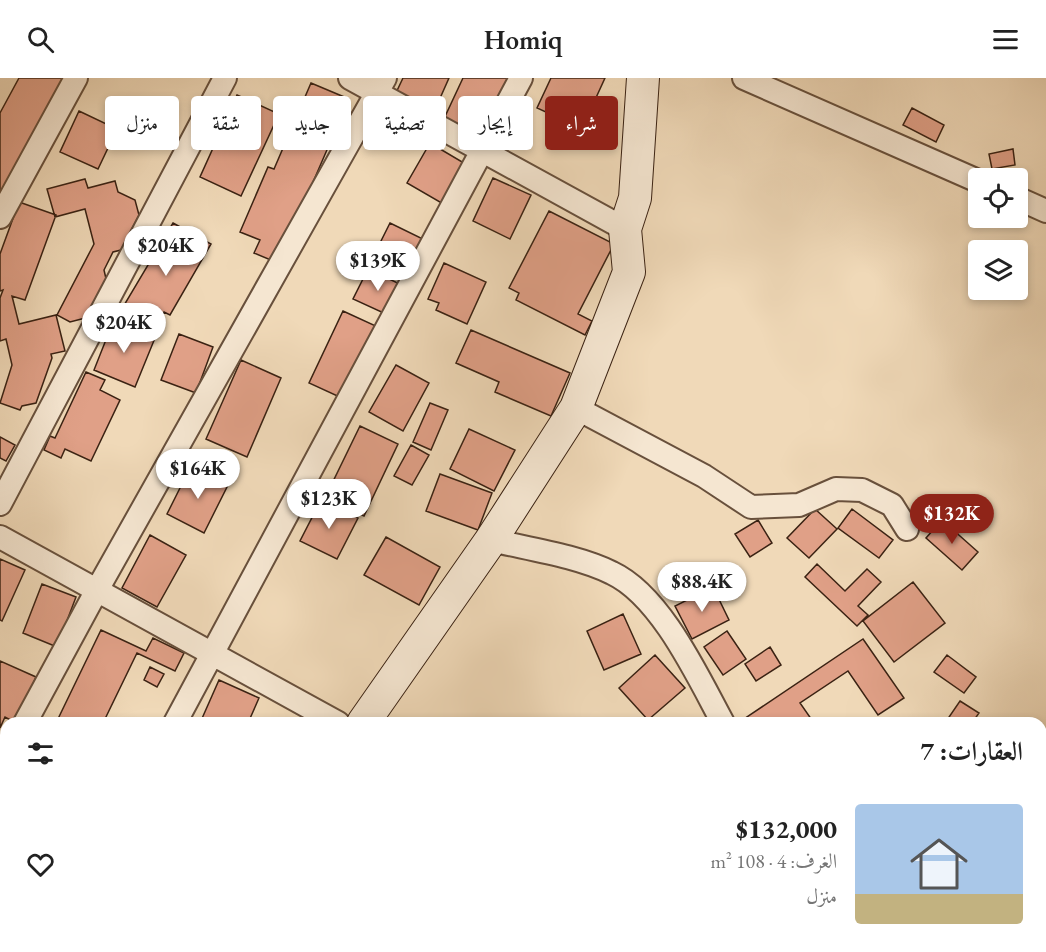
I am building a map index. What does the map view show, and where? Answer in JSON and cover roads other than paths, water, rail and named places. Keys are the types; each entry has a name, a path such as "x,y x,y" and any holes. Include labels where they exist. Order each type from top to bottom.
{"main road":[{"path":"367,717 491,540 576,408 629,272 625,229 635,198 643,78"}],"street":[{"path":"0,217 76,78"},
{"path":"0,504 225,78"},
{"path":"350,78 381,85 458,135"},
{"path":"510,96 520,78"},
{"path":"744,78 968,177"},
{"path":"28,717 97,590 381,85"},
{"path":"178,717 481,150 625,229"},
{"path":"1028,203 1046,211"},
{"path":"576,408 704,476 751,507 799,505 836,489 862,490 892,505 907,529"},
{"path":"0,537 327,717"},
{"path":"491,540 561,556 612,573 638,590 675,638 720,717"}]}
